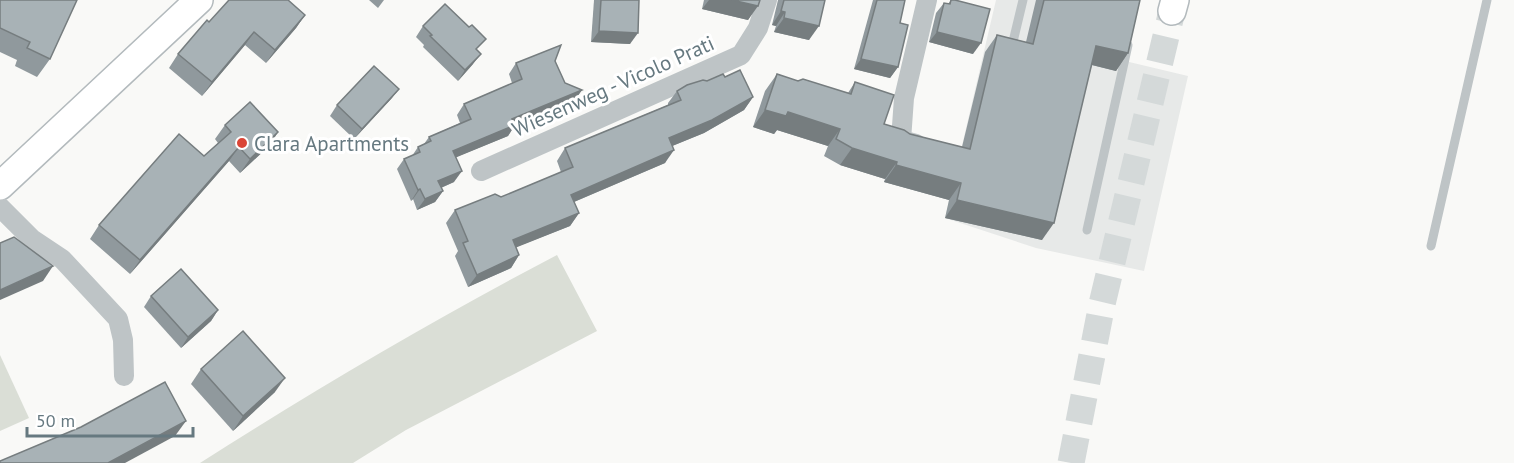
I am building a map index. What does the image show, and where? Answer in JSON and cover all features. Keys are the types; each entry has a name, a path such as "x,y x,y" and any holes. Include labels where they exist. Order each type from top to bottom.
{"main road":[{"path":"0,186 199,0"}],"street":[{"name":"Wiesenweg - Vicolo Prati","path":"481,171 741,55 759,28 767,0"},
{"path":"927,0 904,98 901,140 932,148"},
{"path":"0,207 32,239 62,260 118,319 123,340 124,376"}],"lane":[{"path":"1011,50 1023,0"},
{"path":"1431,246 1487,0"},
{"path":"1087,230 1132,31"}],"shaded area":[{"path":"996,0 1139,0 1125,61 1188,76 1144,271 1036,248 945,218"},
{"path":"557,255 597,331 406,430 353,463 200,463 376,355"},
{"path":"0,355 29,418 0,431"}],"building":[{"path":"0,0 77,0 50,59 27,48 30,42 0,28"},
{"path":"229,0 288,0 305,15 275,50 254,32 212,82 178,54 207,20 209,22"},
{"path":"601,0 639,0 638,33 599,31"},
{"path":"732,0 760,0 758,6"},
{"path":"784,0 825,0 819,26 784,18 785,12 781,11"},
{"path":"877,0 905,0 900,23 908,25 898,67 861,59"},
{"path":"951,0 990,9 981,43 937,32 944,3 950,4"},
{"path":"1044,0 1140,0 1128,53 1096,46 1054,223 957,200 961,183 896,165 897,162 852,148 836,139 840,129 788,112 786,116 765,110 777,74 798,81 803,79 851,94 855,82 894,95 884,124 910,134 970,149 997,35 1033,44"},
{"path":"445,4 469,27 472,25 486,39 476,49 481,54 465,70 430,36 432,35 423,26"},
{"path":"561,45 555,61 565,83 582,90 512,119 515,125 453,151 462,171 438,181 443,191 425,199 420,189 418,190 404,159 420,152 418,147 431,141 429,137 471,119 464,104 522,79 516,63"},
{"path":"374,66 399,89 362,129 337,105"},
{"path":"740,70 753,97 712,120 669,138 674,150 571,195 579,213 513,240 519,255 477,275 463,243 468,241 455,210 495,194 501,197 573,167 565,148 681,100 677,91 687,85 707,81 723,74 725,77"},
{"path":"250,102 278,132 250,159 239,147 140,260 99,225 179,134 204,156 231,132 225,125"},
{"path":"14,237 53,266 0,290 0,243"},
{"path":"181,269 218,310 188,337 151,296"},
{"path":"243,331 285,378 243,416 201,369"},
{"path":"165,382 186,421 108,463 0,463 0,461 81,427"}],"tunnel":[{"path":"1071,463 1102,304 1172,11"}],"place":[{"name":"Clara Apartments","path":"242,143"}]}
